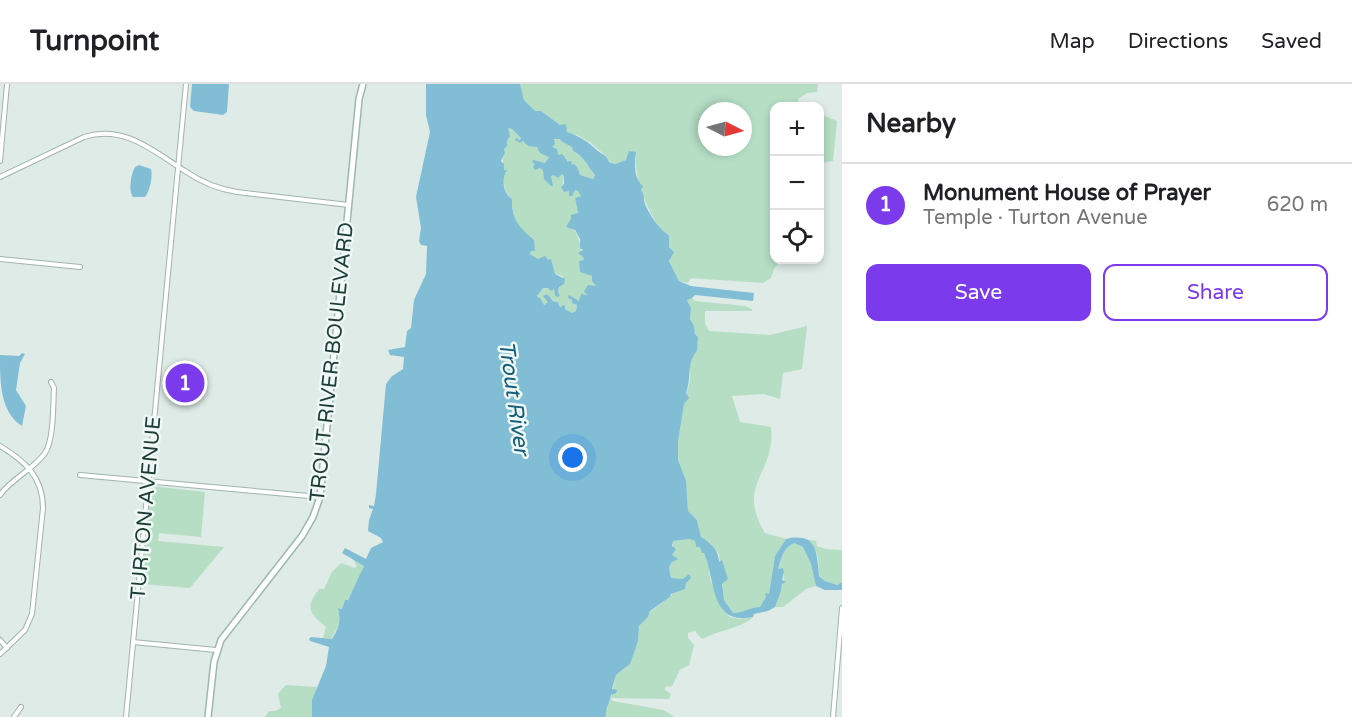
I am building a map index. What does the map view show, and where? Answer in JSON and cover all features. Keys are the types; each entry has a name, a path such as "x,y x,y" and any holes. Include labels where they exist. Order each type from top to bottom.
{"street":[{"path":"0,161 7,84"},
{"name":"TURTON AVENUE","path":"126,717 186,84"},
{"name":"TROUT RIVER BOULEVARD","path":"208,717 216,650 231,625 302,536 313,517 320,497 359,99 363,84"},
{"path":"0,177 84,137 102,133 119,134 137,140 209,185 227,190 349,205"},
{"path":"0,259 80,267"},
{"path":"0,495 45,452 49,443 54,388 51,381"},
{"path":"0,446 18,457 28,468 39,483 43,500 34,606 25,630 0,654"},
{"path":"80,475 320,497"},
{"path":"833,717 842,608"},
{"path":"0,640 7,648"},
{"path":"133,642 216,650"},
{"path":"14,717 21,706"}],"green space":[{"path":"520,84 818,84 817,92 807,93 798,99 798,102 770,102 770,264 778,264 771,278 763,283 691,278 688,283 679,281 669,260 674,252 669,247 669,235 655,221 644,197 635,161 636,152 626,160 615,164 591,143 567,132 541,111 535,112 524,100"},
{"path":"824,116 837,121 833,161 824,162"},
{"path":"508,128 521,138 516,141 526,142 549,157 545,163 535,161 543,170 547,182 549,183 552,175 562,174 564,192 569,190 572,195 575,190 581,196 575,198 578,214 568,224 578,237 585,262 596,285 579,301 572,300 577,305 576,311 572,313 551,299 548,304 543,305 537,294 543,288 554,289 556,293 558,292 563,276 555,274 548,260 538,259 530,254 535,249 519,226 514,214 512,199 504,186 503,176"},
{"path":"554,139 560,139 573,147 573,151 583,159 595,175 593,179 580,175 567,162 567,159 558,155 551,146 555,144"},
{"path":"692,298 695,301 745,306 752,309 752,311 705,311 705,323 709,331 770,335 807,326 802,369 783,373 780,399 764,394 732,396 740,422 771,427 768,457 755,490 754,502 757,516 765,533 786,539 775,556 769,594 760,607 733,613 724,600 719,554 710,543 701,537 697,520 688,512 679,462 680,421 690,380 690,364 697,351 698,337 690,319 691,308 687,300"},
{"path":"151,486 205,492 201,537 159,533 158,541 224,547 190,588 142,584"},
{"path":"800,538 816,541 817,546 825,549 842,550 842,582 837,585 825,581 819,575 815,548"},
{"path":"689,539 695,541 696,547 700,547 708,559 710,579 722,609 730,617 741,619 753,617 742,624 702,639 695,631 688,633 688,638 694,645 689,665 680,670 672,686 665,687 665,690 671,694 669,699 611,698 616,675 626,668 638,641 639,626 650,612 670,597 683,579 671,578 669,567 672,562 673,541"},
{"path":"794,543 803,547 811,564 816,586 806,589 783,607 775,607 784,578 783,568 778,569 780,561 785,551"},
{"path":"353,559 364,566 360,578 345,600 342,609 339,608 340,617 331,639 323,638 326,627 313,614 312,601 319,589 324,589 332,572 341,563 355,568 357,566"},
{"path":"286,685 317,687 312,717 265,717 269,711 281,708 278,694"},
{"path":"611,698 613,701 663,710 675,717 606,717 606,706"}],"water":[{"path":"192,84 229,84 227,112 223,115 194,111 190,107"},
{"name":"Trout River","path":"426,84 520,84 524,100 535,111 541,111 560,125 566,124 567,132 587,142 606,156 609,162 615,164 626,160 629,151 636,152 635,170 643,186 641,190 645,204 655,221 669,235 669,247 674,252 669,261 679,281 691,286 754,293 753,301 695,295 687,300 691,308 690,319 698,337 697,351 690,366 686,393 689,398 684,404 678,441 678,460 686,481 688,511 697,520 701,537 714,547 719,562 722,560 728,579 722,584 724,600 733,613 760,607 766,597 765,593 769,594 775,556 786,539 796,538 810,541 816,552 819,576 837,585 842,582 842,590 825,590 816,586 811,564 803,547 794,543 785,551 780,561 778,569 783,568 782,580 786,582 782,584 775,607 754,614 753,617 739,618 728,614 721,608 716,598 704,553 700,547 696,547 695,541 689,539 673,541 672,546 676,549 672,555 678,559 669,567 671,578 683,579 689,574 691,578 686,583 685,589 671,594 650,611 648,617 639,626 638,641 630,664 616,675 612,689 617,690 611,695 606,717 312,717 312,700 326,666 329,647 309,639 311,637 332,639 339,624 338,608 342,609 345,600 348,600 364,566 342,553 345,548 366,559 371,548 383,542 381,538 368,531 373,509 369,508 369,505 374,506 376,494 386,384 392,376 403,369 404,357 390,355 388,350 405,347 407,331 411,328 414,300 426,274 427,246 421,245 419,241 421,228 416,197 430,132 426,115","holes":["508,128 521,138 515,140 537,147 540,153 549,157 545,163 533,160 532,162 535,164 533,167 535,170 540,168 543,170 544,179 551,186 553,186 551,176 558,178 562,174 564,184 561,187 564,192 569,191 569,196 572,196 575,190 581,196 575,198 578,213 571,215 566,227 575,230 580,239 580,248 583,250 578,253 584,260 579,261 580,272 592,276 592,281 596,286 588,285 584,291 587,295 581,294 579,301 569,295 568,298 577,305 576,311 572,313 565,309 565,306 560,307 558,302 553,301 547,294 543,296 548,302 544,305 537,296 543,288 551,291 554,289 555,296 560,296 559,287 564,284 565,279 555,274 551,259 548,260 545,256 538,259 530,254 531,251 535,251 534,240 520,227 513,212 512,199 504,185 507,170 504,170 504,164 501,161 510,136","554,139 560,139 572,147 595,175 593,179 580,175 577,167 574,164 571,165 572,162 567,162 562,154 558,155 557,149 552,147 555,144"]},
{"path":"139,165 151,169 151,183 145,197 133,197 130,187 131,178 135,167"},
{"path":"22,353 25,354 20,363 16,390 26,406 22,426 9,413 5,405 1,386 0,355 19,356"}],"place":[{"name":"Monument House of Prayer","path":"185,383"}]}
